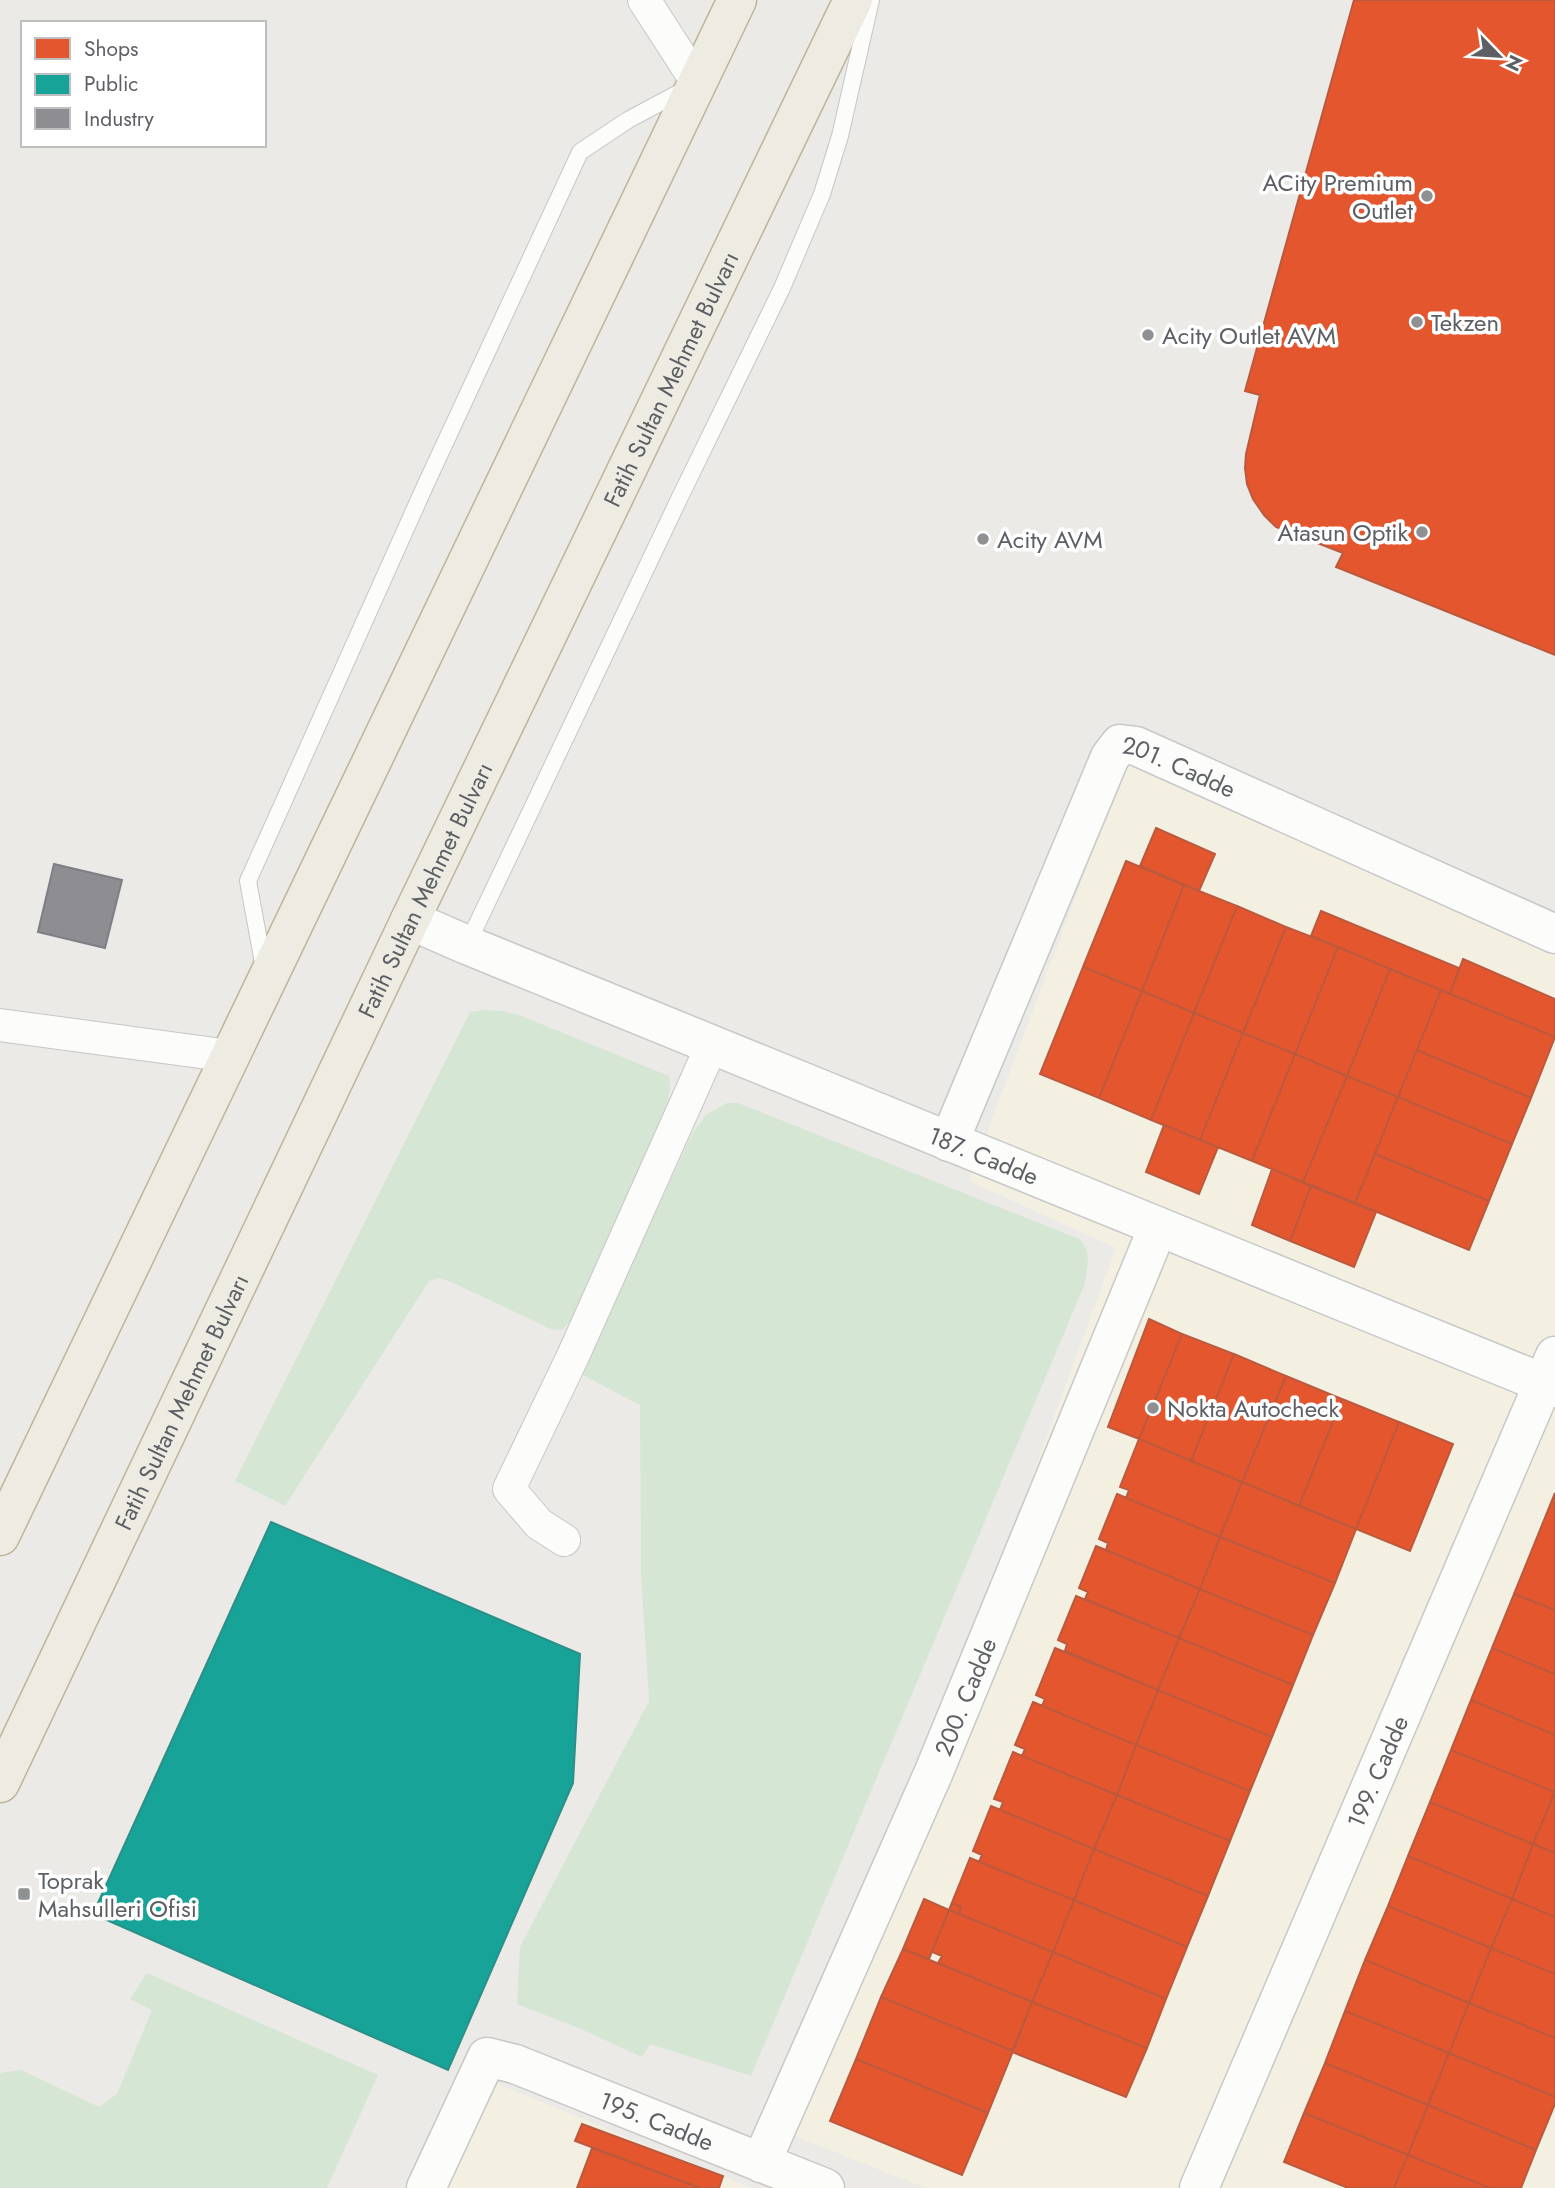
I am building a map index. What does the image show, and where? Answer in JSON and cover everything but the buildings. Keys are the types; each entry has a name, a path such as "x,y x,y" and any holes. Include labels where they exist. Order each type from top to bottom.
{"highway":[{"path":"0,1536 737,0"},
{"name":"Fatih Sultan Mehmet Bulvarı","path":"0,1783 410,920 853,0"}],"street":[{"path":"644,0 697,82"},
{"name":"201. Cadde","path":"949,1142 1110,757 1120,744 1136,746 1555,934"},
{"name":"187. Cadde","path":"410,920 1158,1227 1551,1376"},
{"path":"0,1025 230,1056"},
{"path":"564,1540 539,1524 509,1489 573,1356 712,1045"},
{"name":"200. Cadde","path":"761,2163 933,1774 1158,1227"},
{"name":"199. Cadde","path":"1199,2188 1551,1376"},
{"name":"195. Cadde","path":"426,2188 487,2057 515,2064 825,2188"}],"lane":[{"path":"467,945 782,288 822,194 836,148 871,0"},
{"path":"267,980 248,881 425,486 580,152 628,120 697,82"}],"shaded area":[{"path":"1128,757 1555,945 1555,2188 926,2188 790,2134 1116,1248 969,1181"},
{"path":"483,2078 750,2188 438,2188"}],"green space":[{"path":"484,1010 519,1015 669,1076 669,1093 662,1119 570,1322 563,1329 553,1330 449,1281 439,1278 429,1281 285,1506 235,1481 470,1012"},
{"path":"727,1103 738,1103 1079,1239 1088,1255 1084,1286 751,2076 650,2044 642,2057 517,2004 520,1947 649,1701 641,1574 640,1405 581,1374 693,1132 706,1115"},
{"path":"147,1973 378,2075 327,2188 0,2188 0,2073 21,2070 99,2107 117,2094 152,2010 130,1999"}],"place":[{"name":"ACity Premium Outlet","path":"1427,196"},
{"name":"Tekzen","path":"1417,322"},
{"name":"Acity Outlet AVM","path":"1148,335"},
{"name":"Atasun Optik","path":"1422,532"},
{"name":"Acity AVM","path":"983,539"},
{"name":"Nokta Autocheck","path":"1153,1408"},
{"name":"Toprak Mahsulleri Ofisi","path":"24,1894"}]}
